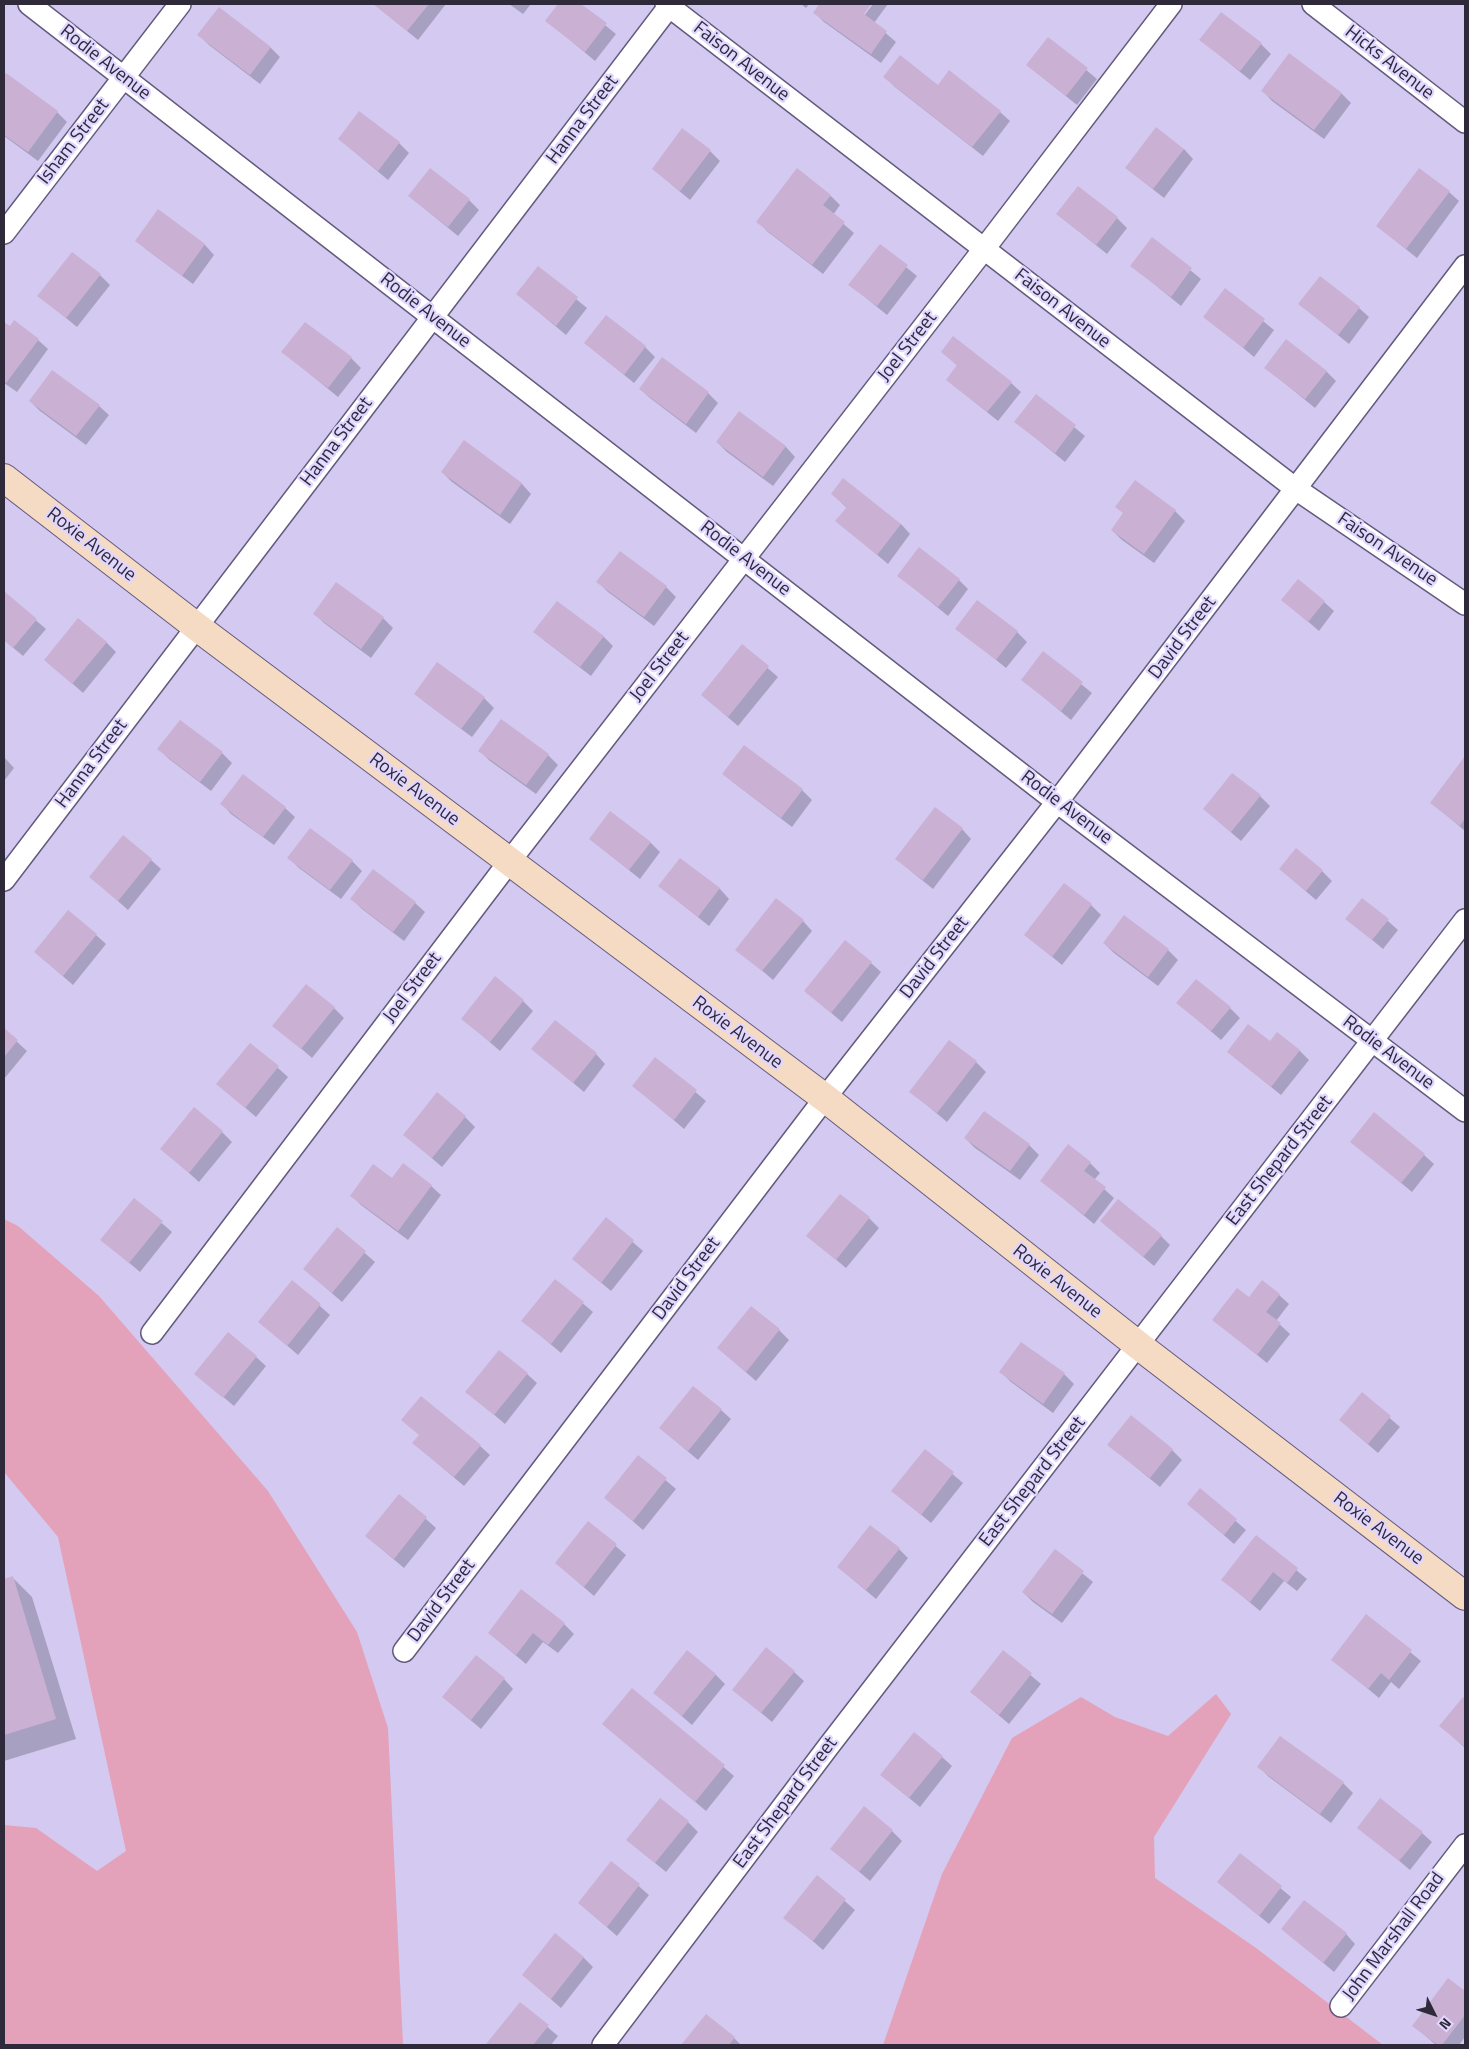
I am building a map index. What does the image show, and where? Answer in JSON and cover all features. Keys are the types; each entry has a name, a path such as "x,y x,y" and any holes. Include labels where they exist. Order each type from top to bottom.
{"street":[{"name":"Rodie Avenue","path":"29,4 1057,802 1465,1111"},
{"name":"Isham Street","path":"4,233 180,4"},
{"name":"Joel Street","path":"152,1333 509,862 984,249 1171,4"},
{"name":"Hicks Avenue","path":"1313,4 1465,122"},
{"name":"Faison Avenue","path":"669,5 1296,489 1465,604"},
{"name":"Hanna Street","path":"4,880 669,5"},
{"name":"David Street","path":"404,1650 825,1098 1057,802 1465,266"},
{"name":"Roxie Avenue","path":"4,478 197,627 825,1098 1138,1345 1465,1596"},
{"name":"East Shepard Street","path":"603,2045 828,1747 1465,920"},
{"name":"John Marshall Road","path":"1341,2006 1465,1845"}],"shaded area":[{"path":"4,1219 18,1226 99,1296 268,1491 357,1632 388,1728 403,2045 4,2045 4,1825 36,1828 97,1871 126,1851 58,1537 4,1472"},
{"path":"1216,1694 1231,1714 1154,1837 1155,1878 1256,1948 1383,2045 883,2045 942,1874 1012,1738 1081,1697 1115,1717 1168,1736"}],"building":[{"path":"373,4 429,4 407,31"},
{"path":"558,4 581,4 607,23 585,52 545,21"},
{"path":"819,4 871,4 864,14 887,31 871,54 813,13"},
{"path":"219,7 271,47 250,75 197,35"},
{"path":"1221,12 1262,43 1240,71 1199,40"},
{"path":"1048,37 1088,68 1066,96 1026,65"},
{"path":"1289,53 1342,93 1314,130 1261,91"},
{"path":"900,55 938,85 949,70 1001,111 972,147 883,77"},
{"path":"6,73 58,111 28,152 4,135 4,76"},
{"path":"359,111 400,142 378,171 338,139"},
{"path":"1156,127 1184,149 1153,189 1125,168"},
{"path":"682,128 711,150 680,191 652,169"},
{"path":"430,168 470,199 448,227 408,196"},
{"path":"797,168 831,195 823,205 845,222 812,265 756,222"},
{"path":"1419,168 1450,191 1406,249 1376,226"},
{"path":"1078,186 1118,217 1096,245 1056,214"},
{"path":"158,209 205,244 182,276 135,241"},
{"path":"1152,237 1192,268 1171,297 1130,266"},
{"path":"880,244 908,265 877,306 848,285"},
{"path":"72,252 101,274 66,318 37,296"},
{"path":"538,266 578,297 556,326 516,294"},
{"path":"1320,276 1360,307 1338,335 1298,304"},
{"path":"1225,288 1265,319 1243,348 1203,317"},
{"path":"606,315 646,346 624,375 584,343"},
{"path":"14,320 39,339 6,383 4,381 4,322 10,326"},
{"path":"305,322 352,357 328,388 281,352"},
{"path":"953,336 1012,382 987,412 946,380 957,365 941,352"},
{"path":"1286,339 1327,371 1305,399 1264,368"},
{"path":"662,357 709,392 686,424 639,389"},
{"path":"52,370 100,405 76,436 29,401"},
{"path":"1036,394 1076,425 1055,453 1014,422"},
{"path":"739,411 786,446 763,477 716,442"},
{"path":"464,440 522,483 500,515 441,472"},
{"path":"843,478 901,524 877,555 835,521 847,507 831,494"},
{"path":"1135,480 1176,510 1144,554 1111,530 1123,513 1115,507"},
{"path":"919,547 960,579 938,607 897,576"},
{"path":"620,551 667,586 644,617 596,582"},
{"path":"1298,579 1325,601 1308,622 1281,600"},
{"path":"336,582 384,617 361,649 313,614"},
{"path":"4,591 37,619 13,648 4,640"},
{"path":"977,600 1018,631 996,660 955,629"},
{"path":"557,601 604,636 580,667 533,632"},
{"path":"78,618 107,642 72,684 44,660"},
{"path":"742,644 769,666 728,717 701,695"},
{"path":"1043,651 1083,682 1061,711 1021,680"},
{"path":"437,662 485,697 461,729 414,694"},
{"path":"501,719 549,754 526,785 478,751"},
{"path":"180,720 223,752 200,782 157,749"},
{"path":"744,745 803,789 781,818 722,774"},
{"path":"1465,756 1465,818 1460,826 1430,803"},
{"path":"1232,773 1261,795 1231,832 1203,809"},
{"path":"243,774 286,807 263,837 220,804"},
{"path":"935,807 963,828 923,880 895,859"},
{"path":"610,811 651,842 629,870 589,839"},
{"path":"310,828 353,860 330,890 287,858"},
{"path":"123,835 152,859 118,901 89,877"},
{"path":"1296,848 1323,870 1306,891 1279,869"},
{"path":"680,858 720,888 698,917 658,886"},
{"path":"373,869 416,902 393,932 350,899"},
{"path":"1064,883 1092,904 1052,957 1024,935"},
{"path":"776,898 804,920 762,971 735,950"},
{"path":"1362,898 1389,919 1372,940 1345,919"},
{"path":"68,910 97,934 63,976 34,952"},
{"path":"1124,915 1169,949 1148,977 1103,943"},
{"path":"845,940 872,962 831,1013 804,991"},
{"path":"495,976 524,1000 490,1042 461,1019"},
{"path":"1196,979 1231,1007 1211,1031 1176,1003"},
{"path":"306,984 335,1007 301,1049 272,1026"},
{"path":"555,1020 597,1053 573,1083 531,1049"},
{"path":"1248,1024 1270,1041 1277,1032 1300,1050 1271,1087 1227,1052"},
{"path":"4,1028 18,1040 4,1057"},
{"path":"949,1040 977,1061 937,1113 909,1092"},
{"path":"250,1043 279,1066 245,1108 216,1084"},
{"path":"655,1057 697,1090 674,1120 632,1086"},
{"path":"437,1092 466,1116 432,1158 403,1135"},
{"path":"194,1107 223,1131 189,1173 160,1149"},
{"path":"984,1111 1030,1144 1010,1171 964,1138"},
{"path":"1374,1112 1425,1154 1401,1183 1350,1142"},
{"path":"1068,1144 1091,1162 1084,1171 1106,1187 1084,1215 1040,1181"},
{"path":"403,1163 432,1185 398,1231 350,1196 373,1164 392,1178"},
{"path":"840,1194 870,1217 836,1260 806,1236"},
{"path":"134,1198 163,1221 129,1263 100,1240"},
{"path":"1118,1199 1162,1235 1143,1257 1100,1221"},
{"path":"606,1217 634,1240 601,1283 572,1259"},
{"path":"337,1227 366,1251 332,1293 303,1269"},
{"path":"555,1279 584,1302 551,1344 521,1321"},
{"path":"292,1280 321,1304 287,1346 258,1322"},
{"path":"1262,1280 1280,1294 1266,1312 1281,1323 1257,1355 1212,1320 1237,1288 1249,1297"},
{"path":"751,1306 780,1329 746,1372 717,1348"},
{"path":"228,1332 257,1356 223,1398 194,1374"},
{"path":"1021,1342 1065,1373 1043,1404 999,1372"},
{"path":"499,1350 528,1373 494,1415 465,1392"},
{"path":"693,1386 722,1409 688,1451 659,1428"},
{"path":"1362,1392 1391,1416 1368,1444 1339,1420"},
{"path":"421,1396 481,1445 454,1477 412,1443 419,1435 401,1420"},
{"path":"1131,1415 1173,1449 1150,1478 1107,1445"},
{"path":"925,1449 954,1472 921,1515 891,1491"},
{"path":"638,1455 667,1478 633,1521 604,1498"},
{"path":"1200,1488 1237,1519 1224,1535 1187,1504"},
{"path":"399,1494 427,1517 394,1559 365,1536"},
{"path":"588,1521 617,1544 584,1587 555,1563"},
{"path":"870,1525 900,1548 866,1590 837,1567"},
{"path":"1256,1535 1298,1568 1287,1583 1273,1572 1250,1602 1221,1580"},
{"path":"1055,1549 1084,1571 1052,1614 1022,1592"},
{"path":"13,1576 56,1719 4,1735 4,1579"},
{"path":"521,1589 565,1623 548,1645 533,1633 516,1655 488,1633"},
{"path":"1366,1614 1412,1650 1389,1680 1381,1673 1368,1689 1331,1660"},
{"path":"766,1647 795,1671 761,1713 732,1690"},
{"path":"687,1650 716,1674 682,1716 653,1693"},
{"path":"1003,1650 1032,1673 999,1715 970,1692"},
{"path":"476,1655 505,1678 471,1720 442,1697"},
{"path":"632,1688 725,1765 695,1802 602,1724"},
{"path":"1463,1697 1465,1699 1465,1747 1439,1726"},
{"path":"914,1732 943,1756 909,1798 880,1775"},
{"path":"1280,1736 1344,1782 1320,1814 1257,1767"},
{"path":"660,1798 689,1821 655,1863 626,1840"},
{"path":"1380,1798 1423,1832 1399,1861 1357,1828"},
{"path":"864,1806 893,1830 859,1872 830,1849"},
{"path":"1240,1853 1282,1886 1259,1916 1217,1882"},
{"path":"611,1861 640,1884 607,1927 578,1903"},
{"path":"817,1875 846,1899 813,1941 783,1918"},
{"path":"1304,1900 1347,1933 1323,1963 1281,1929"},
{"path":"555,1933 584,1957 551,1999 522,1975"},
{"path":"1448,1978 1465,1991 1465,2015 1442,2045 1438,2045 1412,2026"},
{"path":"520,2002 549,2025 533,2045 487,2045 486,2044"},
{"path":"706,2014 735,2037 729,2045 681,2045"}]}
